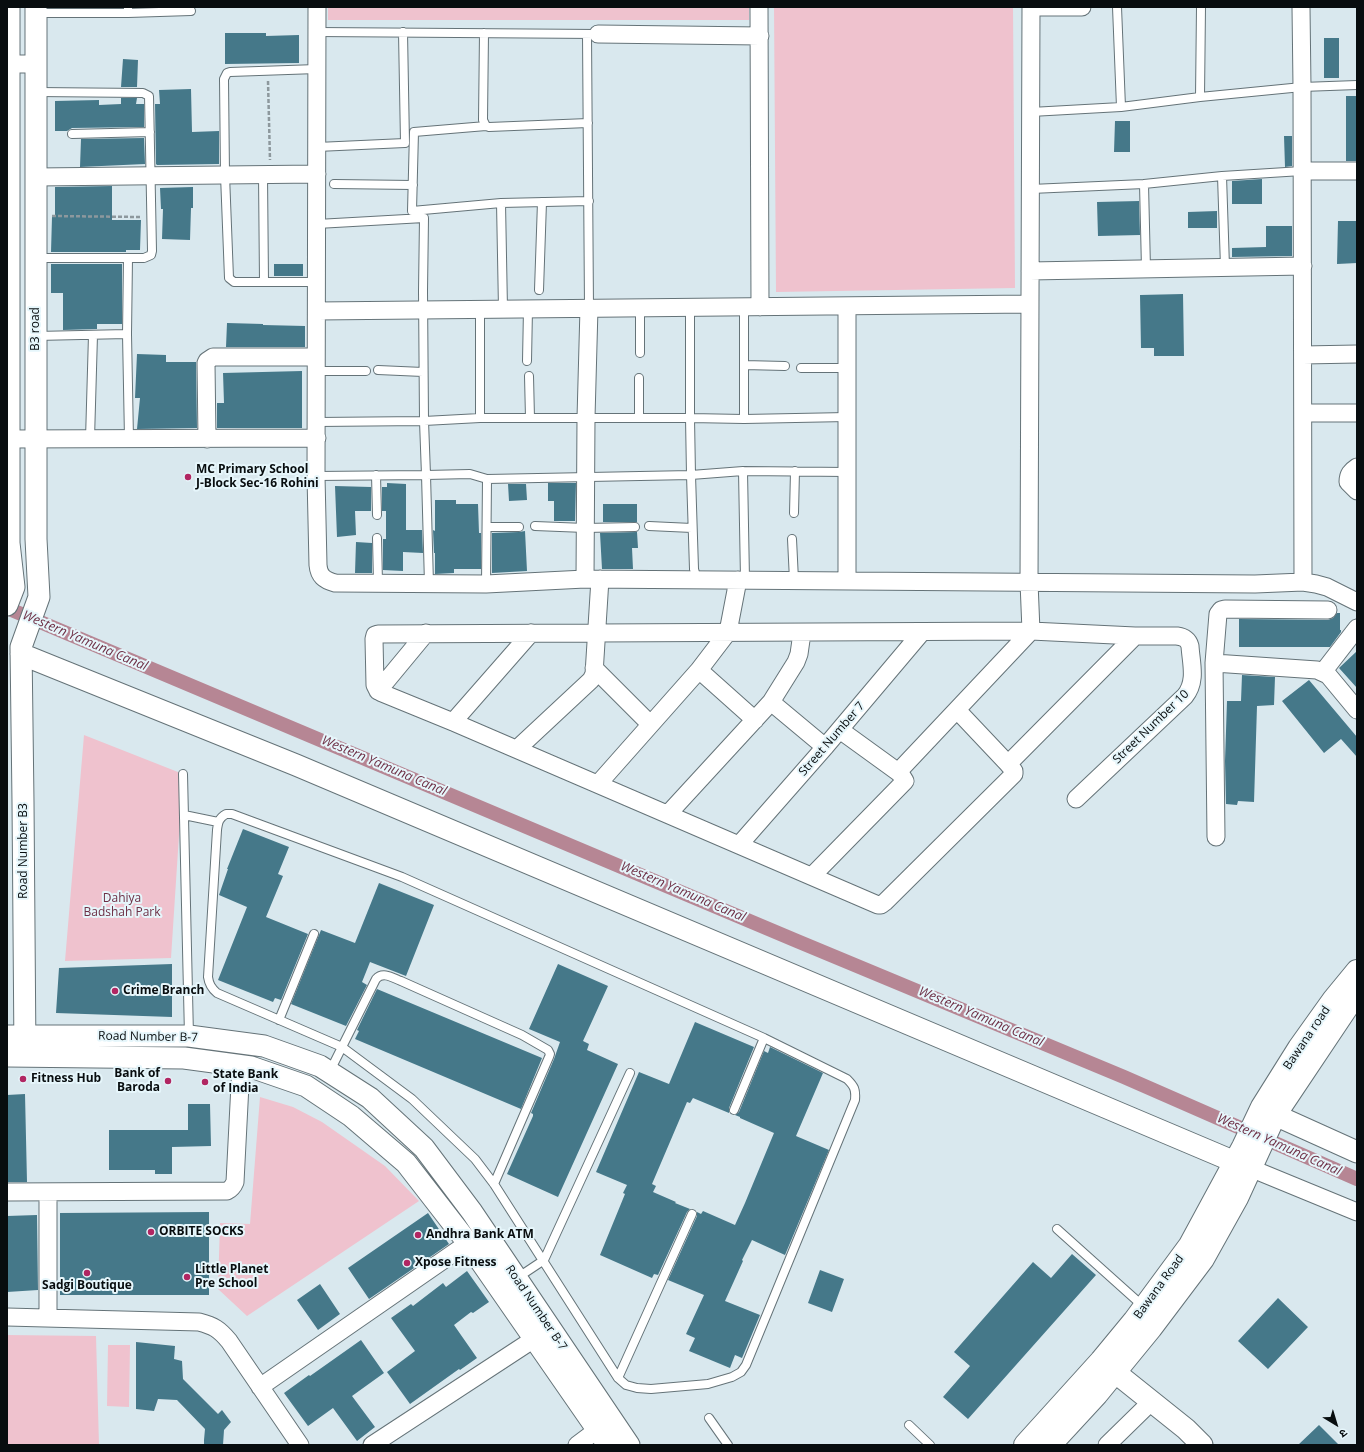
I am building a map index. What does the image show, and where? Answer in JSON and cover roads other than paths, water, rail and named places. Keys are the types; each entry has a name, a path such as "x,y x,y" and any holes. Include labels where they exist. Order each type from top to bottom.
{"main road":[{"name":"Bawana road","path":"1268,1111 1321,1017 1357,971"},
{"name":"Bawana road","path":"1268,1111 1357,993"},
{"name":"Bawana Road","path":"1050,1445 1097,1394 1108,1366 1144,1307 1190,1245 1246,1157 1268,1111"},
{"name":"Bawana Road","path":"1025,1445 1108,1366 1151,1328 1203,1259 1236,1198 1246,1157"}],"street":[{"path":"9,7 10,596"},
{"path":"317,7 316,476 318,565 319,573 322,577 335,583 429,584 486,584 592,579 1247,584 1303,582 1327,587 1357,602"},
{"path":"752,307 760,7"},
{"path":"898,772 1031,632 1029,582 1031,7 1082,7"},
{"path":"1301,7 1304,413 1303,582"},
{"name":"B3 road","path":"21,650 39,597 36,539 36,10"},
{"path":"593,34 760,36"},
{"path":"8,64 36,64"},
{"path":"1302,171 1357,171"},
{"path":"36,177 317,174"},
{"path":"1030,271 1225,266 1303,266"},
{"path":"317,311 1030,304"},
{"path":"846,580 847,306"},
{"path":"517,749 585,687 594,674 596,633 592,579 585,528 587,477 586,418 590,308"},
{"path":"1303,355 1357,354"},
{"path":"207,438 206,363 209,358 213,357 317,364"},
{"path":"1304,413 1357,413"},
{"path":"9,439 207,438 317,430"},
{"path":"1357,467 1351,471 1348,476 1348,482 1357,491"},
{"path":"598,784 699,670 728,632 742,580"},
{"path":"1216,837 1214,663 1218,614 1225,608 1328,610"},
{"path":"1323,672 1357,628"},
{"name":"Street Number 7","path":"739,845 825,748 922,632"},
{"path":"957,710 1008,764 1014,771 1014,774 881,905 875,905 812,876 378,690 375,685 374,639 375,635 426,633 1031,632 1135,636"},
{"path":"378,690 426,633"},
{"path":"453,722 531,633"},
{"path":"668,814 771,702 796,662 802,633"},
{"path":"1008,764 1135,636"},
{"name":"Street Number 10","path":"1076,798 1191,689 1193,681 1190,646 1184,637 1135,636"},
{"path":"21,650 1246,1157 1357,1212"},
{"name":"Road Number B3","path":"16,1046 24,802 21,650"},
{"path":"1214,663 1317,670 1323,672 1332,679 1357,710"},
{"path":"594,668 650,724"},
{"path":"699,670 756,720"},
{"path":"771,702 825,748"},
{"path":"812,876 904,781 904,778 898,772 840,730"},
{"name":"Road Number B-7","path":"16,1046 189,1036 264,1046 320,1066 370,1098 424,1148 472,1212 629,1445"},
{"name":"Road Number B-7","path":"16,1046 184,1058 241,1065 306,1086 351,1116 406,1163 468,1243 603,1437"},
{"path":"7,1192 226,1191 231,1189 235,1182 241,1065"},
{"path":"1268,1111 1357,1152"},
{"path":"48,1192 48,1318"},
{"path":"260,1387 468,1243"},
{"path":"7,1317 200,1322 213,1325 225,1337 300,1445"},
{"path":"372,1445 534,1339"},
{"path":"1108,1366 1186,1429 1202,1445"},
{"path":"1107,1445 1152,1401"},
{"path":"576,1445 603,1437"}],"lane":[{"path":"1117,7 1121,107"},
{"path":"1200,97 1201,7"},
{"path":"36,10 191,11"},
{"path":"317,32 593,34 588,123 590,308"},
{"path":"404,32 409,142 413,185 412,215"},
{"path":"484,33 484,120 486,126"},
{"path":"317,69 230,72 225,76 225,175 229,278 234,282 317,282"},
{"path":"1031,112 1121,107 1200,97 1302,87 1357,85"},
{"path":"36,92 144,93 149,96 152,251 151,255 144,258 36,258"},
{"path":"409,142 414,132 486,126 588,123"},
{"path":"72,134 150,132"},
{"path":"317,147 409,142"},
{"path":"1031,189 1144,184 1222,176 1302,171"},
{"path":"264,282 267,175"},
{"path":"1222,176 1225,266"},
{"path":"334,184 413,185"},
{"path":"1144,184 1146,269"},
{"path":"317,224 412,215 501,203 589,200"},
{"path":"539,290 542,202"},
{"path":"501,203 503,309"},
{"path":"412,215 424,218 423,372 429,584"},
{"path":"128,258 129,439"},
{"path":"690,307 692,528 694,569 697,580"},
{"path":"744,419 744,365 752,307"},
{"path":"640,308 640,353"},
{"path":"480,309 480,418"},
{"path":"527,361 528,309"},
{"path":"36,336 128,334"},
{"path":"90,439 93,335"},
{"path":"317,364 366,372"},
{"path":"744,365 785,366"},
{"path":"801,368 847,368"},
{"path":"378,370 423,372"},
{"path":"529,376 530,418"},
{"path":"638,378 640,418"},
{"path":"317,430 480,418 744,419 847,417"},
{"path":"316,476 470,474 487,479 691,475 743,471 847,472"},
{"path":"742,580 743,471"},
{"path":"794,513 795,471"},
{"path":"376,475 377,515"},
{"path":"486,584 488,527 487,479"},
{"path":"488,527 519,526"},
{"path":"535,526 585,528 635,527"},
{"path":"650,526 692,528"},
{"path":"377,538 378,583"},
{"path":"792,539 794,580"},
{"path":"182,774 189,1036"},
{"path":"226,814 232,814 402,877 764,1038 847,1079 853,1084 856,1091 855,1100 746,1365 741,1372 732,1377 708,1384 637,1388 626,1385 618,1378 544,1260 494,1184 475,1159 412,1098 342,1047 279,1020 217,992 212,989 209,984 208,977 218,822 221,817 226,814"},
{"path":"184,815 218,822"},
{"path":"279,1020 314,934"},
{"path":"329,1072 376,979 380,975 401,981 522,1035 548,1050 550,1054 549,1057 494,1184"},
{"path":"734,1110 764,1038"},
{"path":"516,1278 544,1260 630,1073"},
{"path":"618,1378 692,1214"},
{"path":"1057,1229 1144,1307"},
{"path":"709,1418 728,1445"},
{"path":"909,1425 930,1445"}],"waterway":[{"name":"Western Yamuna Canal","path":"7,608 1124,1077 1357,1179"}],"place":[{"name":"MC Primary School J-Block Sec-16 Rohini","path":"188,477"},
{"name":"Crime Branch","path":"115,991"},
{"name":"Fitness Hub","path":"23,1079"},
{"name":"Bank of Baroda","path":"168,1081"},
{"name":"State Bank of India","path":"205,1082"},
{"name":"ORBITE SOCKS","path":"151,1232"},
{"name":"Andhra Bank ATM","path":"418,1235"},
{"name":"Xpose Fitness","path":"407,1263"},
{"name":"Sadgi Boutique","path":"87,1273"},
{"name":"Little Planet Pre School","path":"187,1277"}],"park label":[{"name":"Dahiya Badshah Park","path":"122,906"}]}
